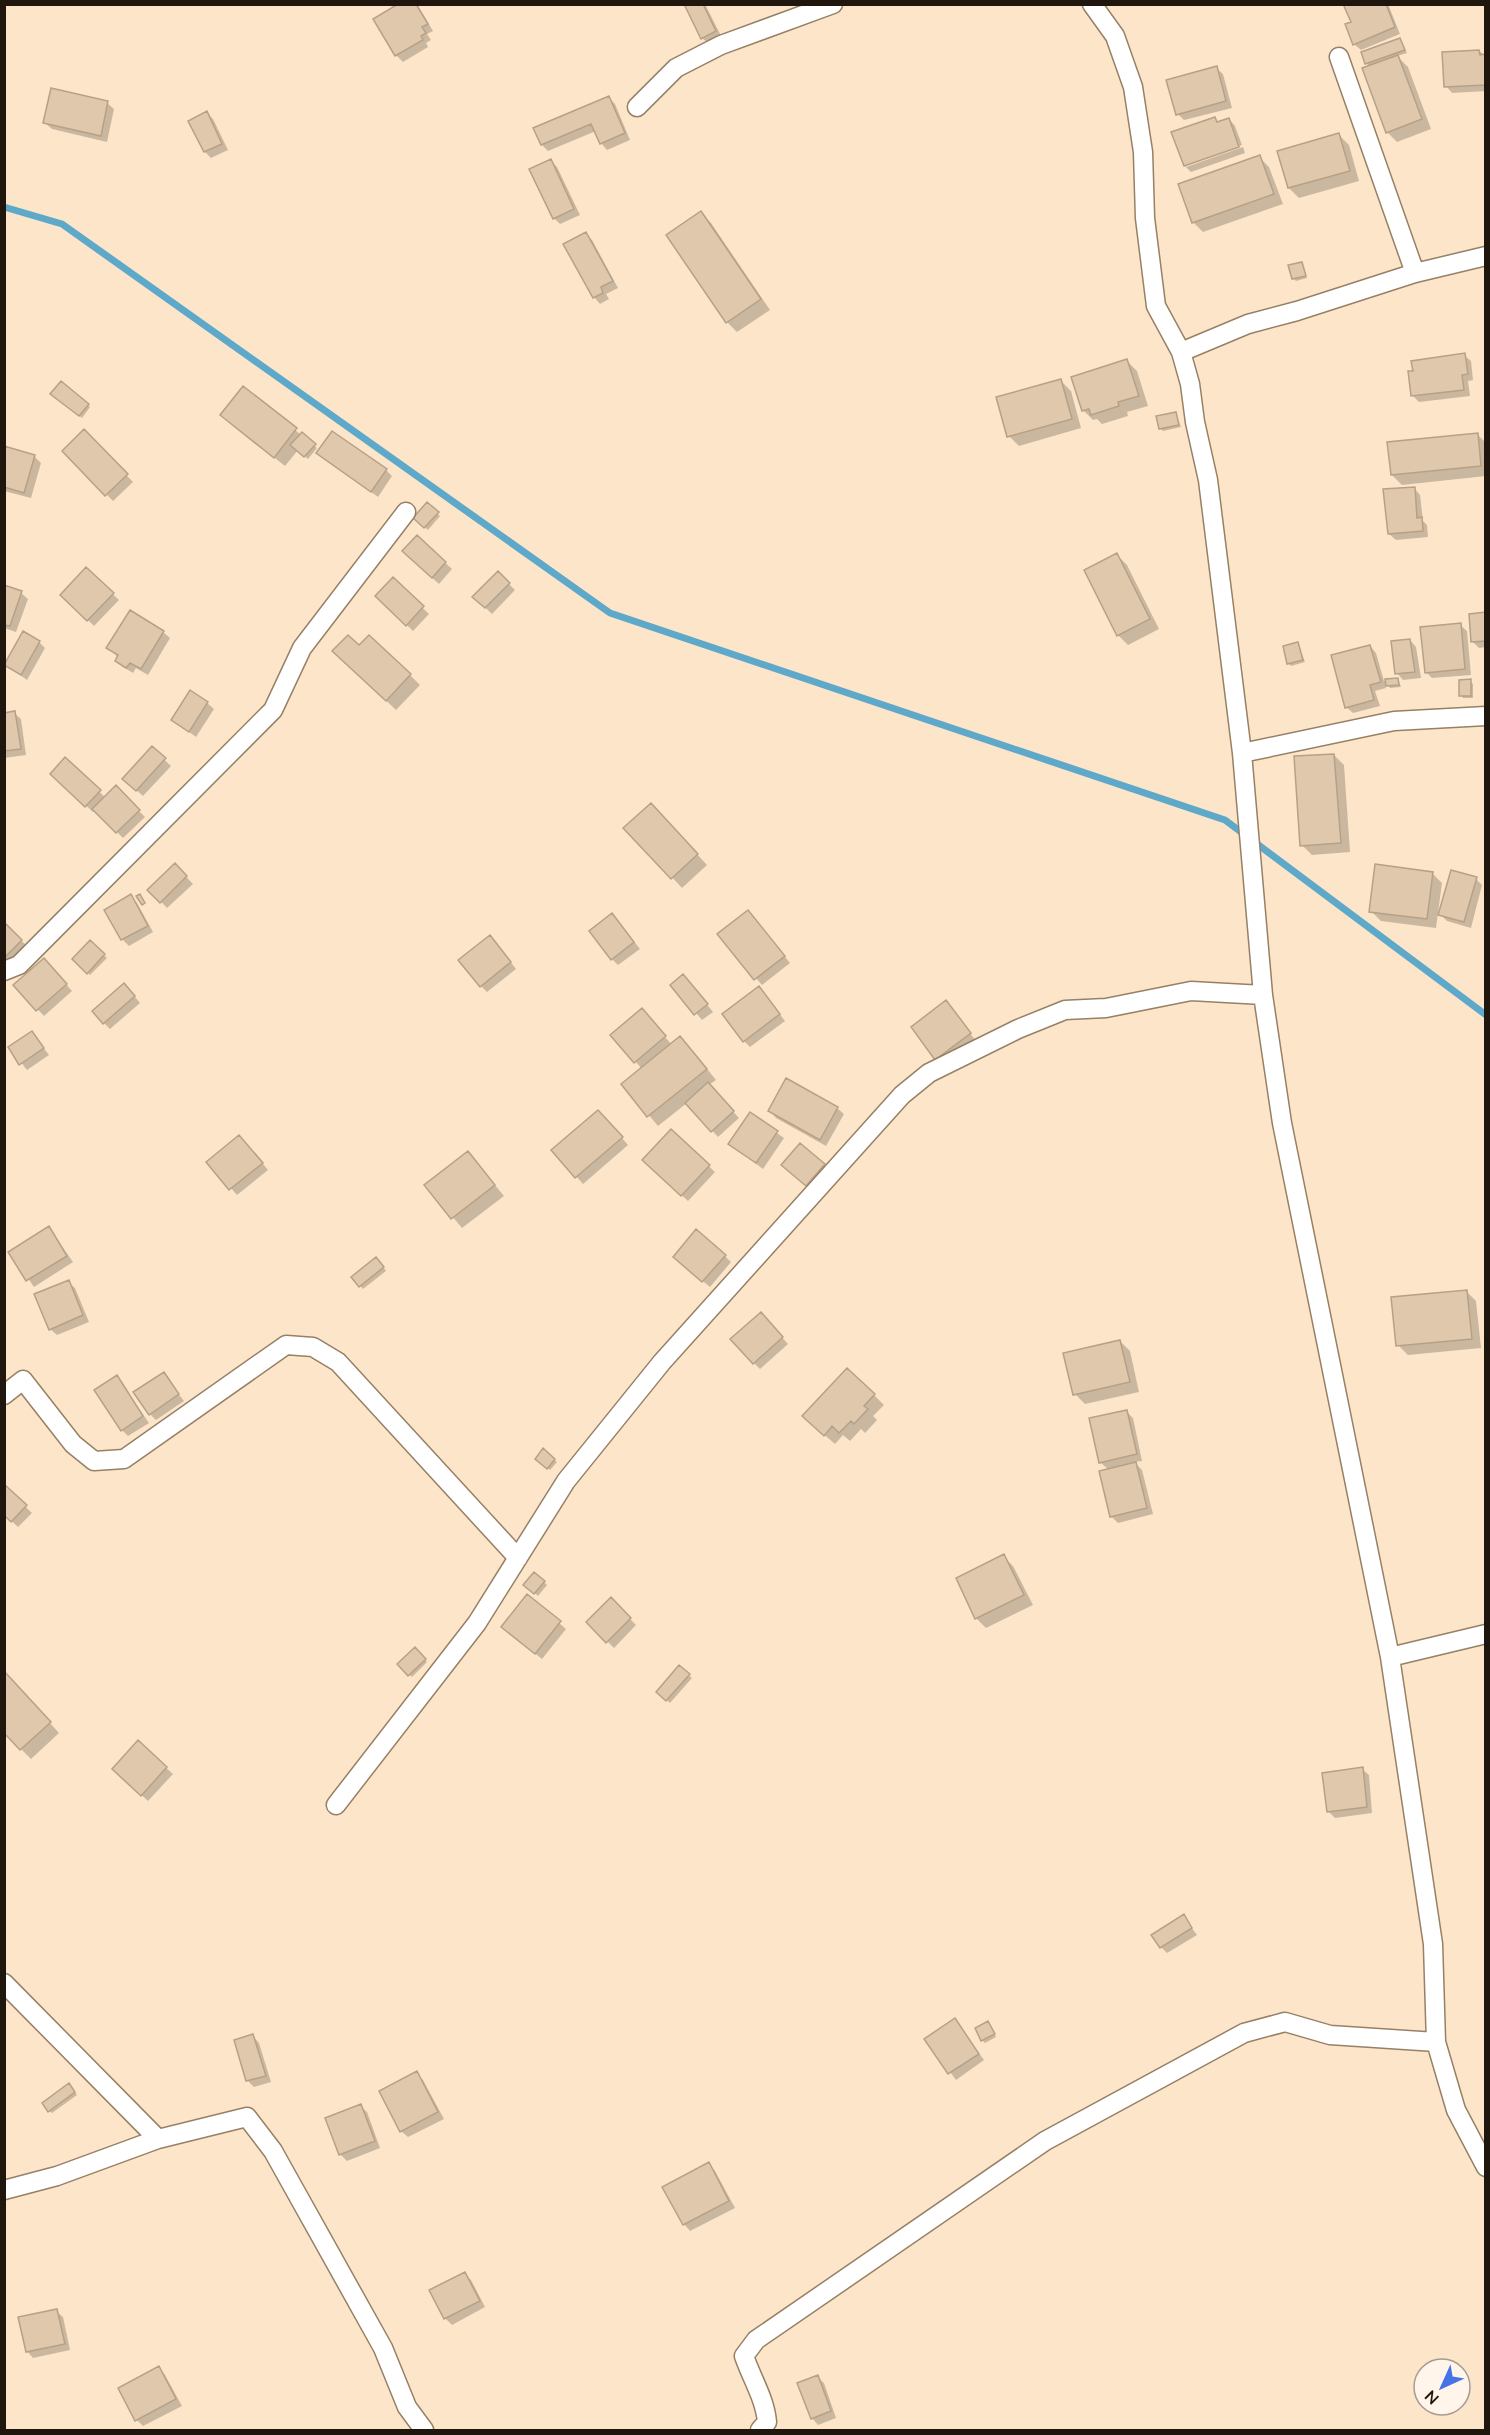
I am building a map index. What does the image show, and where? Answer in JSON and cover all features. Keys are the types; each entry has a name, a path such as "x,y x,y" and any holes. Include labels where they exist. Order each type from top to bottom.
{"street":[{"path":"637,107 676,68 721,45 833,4"},
{"path":"1092,4 1115,36 1133,87 1143,152 1145,218 1156,306 1181,352 1190,384 1195,422 1208,480 1242,753 1263,995 1282,1123 1389,1657 1433,1944 1436,2042 1456,2110 1485,2167"},
{"path":"1339,57 1415,273"},
{"path":"1181,352 1248,324 1297,311 1415,273 1485,256"},
{"path":"4,971 19,965 273,710 302,648 406,512"},
{"path":"1242,753 1394,720 1485,716"},
{"path":"336,1805 477,1623 566,1481 662,1362 902,1095 929,1074 1018,1029 1065,1010 1106,1008 1191,992 1263,995"},
{"path":"4,1395 23,1380 73,1444 94,1461 124,1458 286,1345 313,1347 338,1362 518,1557"},
{"path":"1389,1657 1485,1634"},
{"path":"1389,1657 1485,1638"},
{"path":"4,1983 158,2139"},
{"path":"760,2430 767,2422 766,2406 752,2379 744,2356 756,2340 1045,2141 1244,2033 1285,2022 1330,2035 1436,2042"},
{"path":"4,2190 57,2176 158,2139 247,2117 273,2151 384,2348 407,2407 424,2430"}],"building":[{"path":"398,4 416,4 428,24 422,27 426,33 421,36 423,40 395,56 373,19"},
{"path":"684,4 703,4 716,31 701,39"},
{"path":"1343,4 1386,4 1395,27 1353,45 1345,24 1351,22"},
{"path":"1400,38 1405,50 1365,64 1361,52"},
{"path":"1479,50 1480,55 1486,54 1486,85 1444,87 1442,52"},
{"path":"1398,55 1422,119 1386,133 1362,68"},
{"path":"1217,66 1226,101 1176,115 1166,80"},
{"path":"51,88 108,101 101,136 43,123"},
{"path":"609,96 625,133 600,144 591,124 541,145 533,128"},
{"path":"207,111 222,144 204,152 188,121"},
{"path":"1215,117 1217,122 1229,118 1239,147 1184,166 1171,132"},
{"path":"1339,133 1350,171 1288,188 1277,151"},
{"path":"1260,155 1274,194 1192,223 1178,184"},
{"path":"551,159 574,209 553,219 529,169"},
{"path":"701,211 761,299 726,323 666,235"},
{"path":"586,232 613,281 601,287 603,293 593,298 563,244"},
{"path":"1302,262 1306,276 1292,279 1288,265"},
{"path":"1465,353 1468,374 1462,375 1464,390 1411,396 1408,371 1413,371 1411,361"},
{"path":"1127,359 1139,396 1118,402 1119,406 1091,415 1089,409 1082,411 1071,377"},
{"path":"1061,379 1072,419 1007,437 996,397"},
{"path":"61,381 89,404 79,416 50,394"},
{"path":"243,386 297,428 274,458 220,415"},
{"path":"1176,412 1179,425 1159,429 1156,416"},
{"path":"84,429 128,474 105,496 62,451"},
{"path":"332,431 387,469 371,492 316,453"},
{"path":"302,432 316,444 304,457 290,445"},
{"path":"1478,433 1481,466 1391,475 1387,442"},
{"path":"4,446 35,455 24,493 4,487"},
{"path":"1415,487 1417,518 1422,517 1423,531 1388,534 1383,489"},
{"path":"427,502 439,512 424,528 413,518"},
{"path":"417,535 446,562 432,578 402,551"},
{"path":"1117,553 1150,619 1117,636 1084,570"},
{"path":"86,567 114,593 87,621 60,595"},
{"path":"498,571 510,583 485,608 472,597"},
{"path":"393,577 424,606 406,626 375,596"},
{"path":"4,585 22,591 10,626 4,625"},
{"path":"130,610 164,631 141,669 130,663 126,668 115,661 118,655 106,648"},
{"path":"1486,612 1486,641 1471,642 1469,614"},
{"path":"1461,623 1465,669 1425,673 1420,627"},
{"path":"23,631 40,641 21,675 4,665"},
{"path":"348,635 359,645 369,635 411,674 386,701 332,651"},
{"path":"1410,639 1415,672 1395,674 1391,641"},
{"path":"1298,642 1303,660 1287,664 1283,646"},
{"path":"1370,645 1381,682 1370,685 1374,700 1345,708 1331,655"},
{"path":"1398,678 1399,685 1386,686 1385,679"},
{"path":"1471,679 1471,696 1459,696 1459,680"},
{"path":"190,690 208,702 189,732 171,720"},
{"path":"15,711 21,749 4,751 4,713"},
{"path":"152,746 166,758 136,791 122,779"},
{"path":"1334,754 1341,843 1300,846 1294,756"},
{"path":"65,757 101,790 85,807 50,774"},
{"path":"116,785 140,810 116,833 92,809"},
{"path":"651,803 698,854 671,879 623,828"},
{"path":"175,863 187,876 160,903 147,890"},
{"path":"1375,864 1433,872 1427,919 1369,912"},
{"path":"1451,870 1477,877 1464,922 1438,915"},
{"path":"131,894 148,926 121,940 104,910"},
{"path":"140,894 145,903 142,905 136,896"},
{"path":"748,910 785,956 754,980 717,934"},
{"path":"612,913 634,942 611,960 589,931"},
{"path":"4,922 22,940 4,958"},
{"path":"490,935 511,962 480,987 458,960"},
{"path":"90,940 105,954 87,974 72,959"},
{"path":"44,958 67,984 36,1011 13,985"},
{"path":"683,974 708,1004 694,1015 670,985"},
{"path":"124,983 135,996 103,1024 92,1011"},
{"path":"759,986 780,1014 743,1042 722,1014"},
{"path":"946,1000 971,1033 935,1060 911,1027"},
{"path":"642,1008 666,1036 634,1063 610,1035"},
{"path":"32,1031 44,1048 19,1065 8,1047"},
{"path":"680,1036 707,1069 647,1117 621,1084"},
{"path":"786,1078 838,1107 820,1140 768,1111"},
{"path":"708,1082 734,1111 711,1132 685,1103"},
{"path":"598,1110 623,1137 575,1178 551,1150"},
{"path":"750,1112 778,1131 756,1163 728,1144"},
{"path":"671,1129 710,1165 681,1196 642,1160"},
{"path":"239,1135 263,1163 229,1190 206,1162"},
{"path":"800,1143 825,1164 806,1186 781,1165"},
{"path":"468,1151 495,1185 451,1219 424,1185"},
{"path":"49,1226 67,1256 26,1281 8,1252"},
{"path":"696,1229 726,1255 702,1282 673,1257"},
{"path":"376,1257 384,1267 359,1287 351,1277"},
{"path":"69,1280 83,1315 49,1330 34,1294"},
{"path":"1467,1290 1472,1339 1396,1346 1391,1297"},
{"path":"761,1312 783,1337 753,1364 730,1339"},
{"path":"1120,1340 1130,1382 1073,1395 1063,1353"},
{"path":"847,1368 875,1394 864,1406 868,1409 854,1424 851,1421 839,1433 832,1426 824,1436 802,1416"},
{"path":"164,1372 179,1394 149,1415 133,1392"},
{"path":"117,1375 143,1416 121,1431 94,1390"},
{"path":"1127,1410 1137,1454 1099,1463 1089,1418"},
{"path":"543,1448 555,1459 547,1469 535,1459"},
{"path":"1136,1462 1147,1508 1110,1517 1099,1471"},
{"path":"5,1485 27,1505 11,1522 4,1515"},
{"path":"1004,1554 1024,1595 975,1619 956,1578"},
{"path":"534,1572 545,1581 534,1594 523,1585"},
{"path":"527,1594 561,1621 535,1654 501,1627"},
{"path":"611,1597 631,1618 606,1643 586,1622"},
{"path":"415,1647 426,1659 408,1676 397,1664"},
{"path":"679,1665 690,1674 666,1701 656,1692"},
{"path":"4,1671 51,1722 20,1750 4,1733"},
{"path":"138,1740 167,1767 141,1796 112,1769"},
{"path":"1363,1767 1367,1807 1327,1812 1322,1773"},
{"path":"1184,1914 1192,1928 1160,1948 1151,1935"},
{"path":"955,2018 979,2054 948,2074 924,2039"},
{"path":"988,2021 995,2034 981,2041 975,2028"},
{"path":"253,2034 266,2076 246,2081 234,2040"},
{"path":"417,2071 438,2112 400,2132 379,2091"},
{"path":"69,2083 75,2092 48,2112 42,2103"},
{"path":"361,2104 375,2141 339,2155 325,2118"},
{"path":"709,2162 729,2201 683,2225 662,2187"},
{"path":"465,2272 480,2301 444,2319 429,2290"},
{"path":"57,2309 65,2344 26,2352 18,2317"},
{"path":"159,2366 176,2399 135,2421 118,2388"},
{"path":"818,2375 831,2411 811,2419 797,2383"}],"waterway":[{"path":"4,207 62,224 610,613 1225,820 1486,1015"}]}
